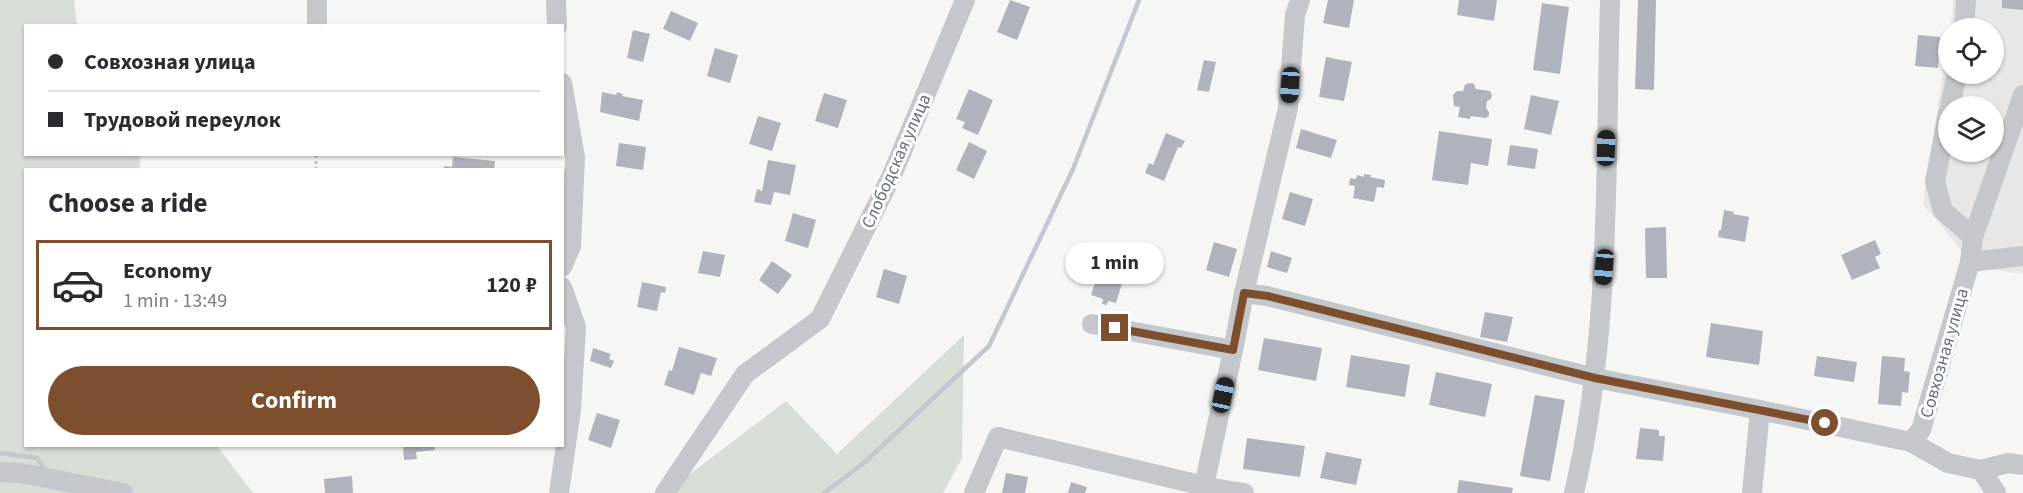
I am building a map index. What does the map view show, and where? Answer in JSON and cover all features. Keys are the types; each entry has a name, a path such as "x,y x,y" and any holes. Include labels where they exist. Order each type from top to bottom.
{"street":[{"path":"317,0 317,24"},
{"path":"556,0 557,24"},
{"name":"Слободская улица","path":"665,493 745,374 820,319 892,175 965,0"},
{"path":"1204,486 1244,293 1288,108 1295,15 1300,0"},
{"path":"1574,493 1595,378 1604,267 1610,0"},
{"path":"1965,18 1966,0"},
{"name":"Совхозная улица","path":"1911,442 1921,430 1970,262 1973,237 2023,95"},
{"path":"564,262 571,246 575,157 565,110"},
{"path":"1939,162 1935,182 1943,211 1973,237"},
{"path":"1970,262 2023,256"},
{"path":"559,493 571,410 576,327 564,293"},
{"path":"1244,293 1279,299 1595,378 1911,442 1948,463 1981,470 2008,463 2023,465"},
{"path":"1092,324 1233,350"},
{"path":"1752,493 1760,410"},
{"path":"974,493 998,437 1204,486 1244,493"},
{"path":"1981,470 1996,493"},
{"path":"0,471 123,493"}],"shaded area":[{"path":"0,0 74,0 77,24 24,24 24,156 141,156 139,168 24,168 24,447 218,447 253,493 0,493"},
{"path":"1954,0 2023,0 2023,274 1975,267 1923,204 1938,104 1938,162 2004,162 2004,96 1939,96 1941,84 2004,84 2004,18 1951,18"},
{"path":"964,335 962,458 943,493 665,493 786,401 837,454"}],"building":[{"path":"1010,0 1030,7 1017,40 997,32"},
{"path":"1328,0 1354,0 1349,28 1323,23"},
{"path":"1459,0 1497,0 1494,21 1457,15"},
{"path":"1638,0 1656,0 1654,90 1635,89"},
{"path":"2002,0 2023,0 2023,10 2002,8"},
{"path":"1542,3 1569,7 1560,74 1533,70"},
{"path":"671,11 698,23 690,41 663,29"},
{"path":"633,30 650,34 643,62 627,58"},
{"path":"1918,35 1938,37 1938,68 1915,66"},
{"path":"715,48 738,55 730,83 707,76"},
{"path":"1326,57 1352,62 1344,101 1319,97"},
{"path":"1204,60 1216,62 1209,92 1197,90"},
{"path":"1474,84 1476,89 1490,91 1492,95 1487,101 1486,108 1489,116 1485,118 1471,116 1470,119 1458,117 1460,107 1454,106 1453,95 1457,91 1463,91 1465,85"},
{"path":"969,89 993,100 978,135 962,128 965,122 956,119"},
{"path":"602,92 616,95 617,92 623,94 622,96 643,100 639,121 600,112"},
{"path":"824,93 847,100 838,128 815,121"},
{"path":"1531,95 1559,101 1551,135 1524,129"},
{"path":"758,116 781,123 772,151 749,144"},
{"path":"1301,129 1337,140 1331,158 1296,148"},
{"path":"1439,131 1492,139 1488,166 1471,163 1468,185 1432,180"},
{"path":"1166,133 1185,141 1181,148 1178,147 1164,181 1145,173 1149,163 1153,165"},
{"path":"969,142 987,151 974,179 956,170"},
{"path":"619,143 646,147 643,170 616,166"},
{"path":"1510,145 1538,149 1535,169 1507,165"},
{"path":"453,157 495,161 494,168 444,168 444,166 452,167"},
{"path":"768,160 796,165 790,195 774,192 771,205 754,202 757,189 762,191"},
{"path":"1364,174 1385,180 1384,188 1377,187 1374,202 1353,198 1355,186 1349,185 1350,178 1356,179 1357,175 1364,177"},
{"path":"1290,192 1313,199 1305,226 1282,219"},
{"path":"1724,210 1749,217 1745,242 1718,237"},
{"path":"793,213 816,220 808,248 785,241"},
{"path":"1666,227 1667,278 1646,278 1645,228"},
{"path":"1875,240 1881,254 1875,257 1880,268 1852,280 1841,255"},
{"path":"1214,242 1237,249 1229,277 1206,270"},
{"path":"703,251 725,255 720,277 698,273"},
{"path":"1271,251 1292,258 1287,273 1267,267"},
{"path":"772,261 792,275 778,294 759,280"},
{"path":"884,269 907,276 899,304 876,297"},
{"path":"1103,272 1123,280 1116,303 1108,301 1107,305 1102,304 1103,299 1091,295 1098,273 1103,274"},
{"path":"642,282 666,287 665,293 661,292 657,311 637,307"},
{"path":"1485,312 1513,317 1507,342 1480,337"},
{"path":"1711,323 1763,331 1759,365 1706,357"},
{"path":"1264,338 1322,348 1316,381 1258,370"},
{"path":"679,347 717,358 711,376 701,373 694,395 664,385 669,370 672,371"},
{"path":"593,348 611,354 609,359 614,361 611,368 590,361"},
{"path":"1351,355 1410,365 1405,397 1346,387"},
{"path":"1817,356 1857,362 1854,382 1814,376"},
{"path":"1882,356 1905,358 1904,371 1910,372 1908,393 1902,392 1901,406 1878,404"},
{"path":"1436,372 1492,384 1485,417 1429,405"},
{"path":"1535,395 1565,400 1550,481 1520,476"},
{"path":"597,413 620,420 611,448 588,440"},
{"path":"1640,428 1659,430 1659,436 1665,436 1663,461 1636,459"},
{"path":"1247,438 1305,446 1300,477 1243,469"},
{"path":"403,447 435,447 435,450 416,452 417,459 404,460"},
{"path":"1326,452 1362,459 1356,485 1320,478"},
{"path":"1006,473 1028,477 1025,493 1002,493"},
{"path":"352,476 353,493 325,493 324,479"},
{"path":"1459,480 1513,488 1512,493 1457,493"},
{"path":"1071,482 1087,487 1085,493 1068,493"}],"waterway":[{"path":"824,493 865,462 989,346 1073,169 1139,0"},
{"path":"0,453 37,458 46,472"}],"route":[{"path":"1115,328 1233,350 1244,293 1268,296 1595,378 1825,423"}]}
